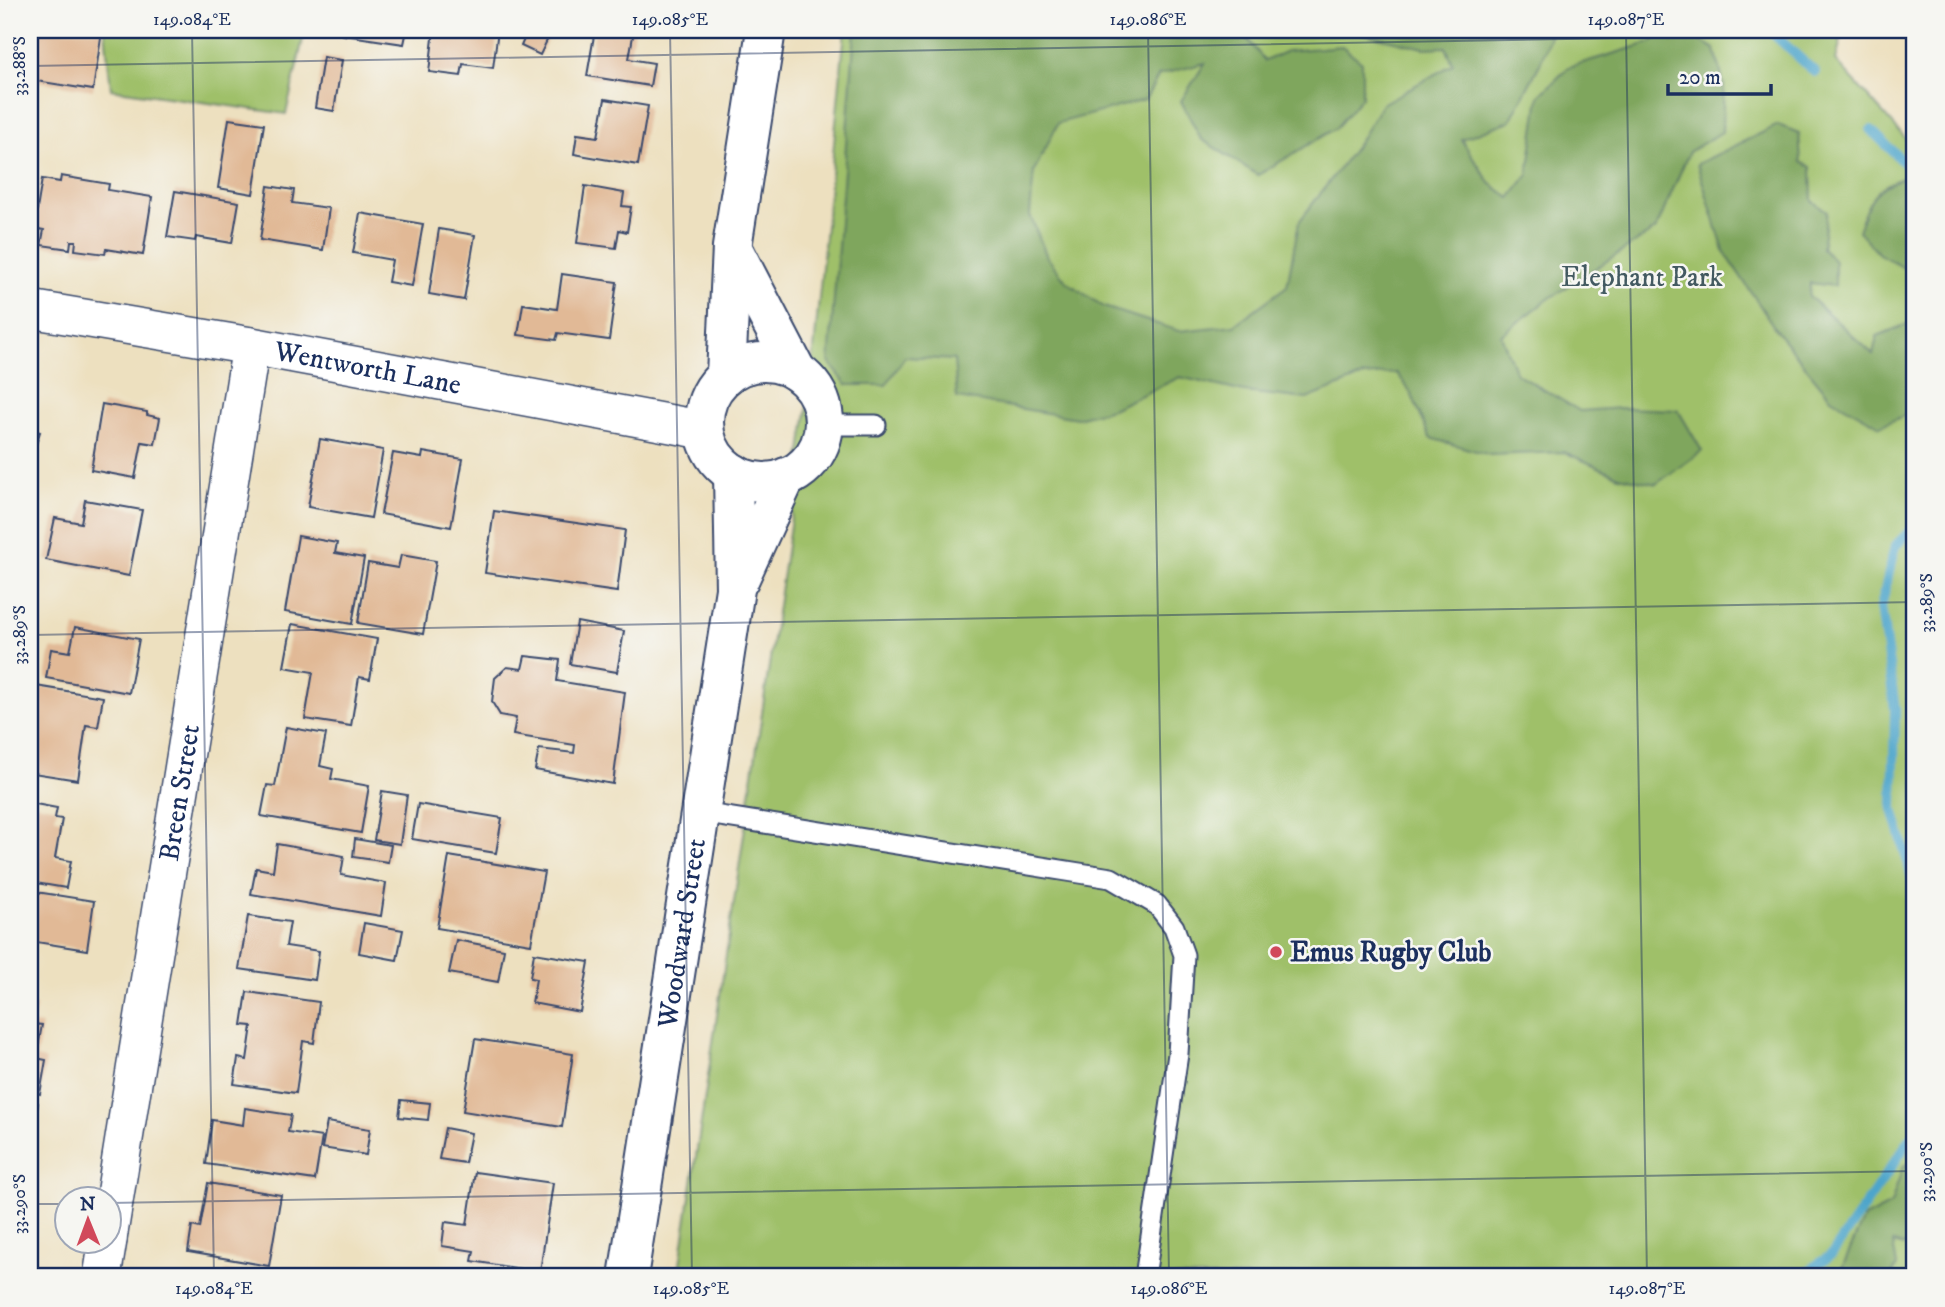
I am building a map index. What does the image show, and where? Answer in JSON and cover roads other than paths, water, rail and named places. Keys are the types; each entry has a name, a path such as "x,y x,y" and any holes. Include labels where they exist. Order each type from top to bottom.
{"street":[{"path":"726,375 732,247 766,30"},
{"path":"732,247 797,372 817,394 824,425 813,456 801,468 786,477 760,481 733,473 713,453 704,430 706,403 714,388 726,375 744,365 764,362 797,372"},
{"name":"Wentworth Lane","path":"30,309 251,346 704,430"},
{"name":"Breen Street","path":"117,1184 251,346"},
{"name":"Woodward Street","path":"628,1277 736,589 733,473"},
{"name":"Woodward Street","path":"736,589 786,477"},
{"name":"Breen Street","path":"102,1277 106,1254"}],"lane":[{"path":"824,425 876,425"},
{"path":"701,813 1111,878 1157,905 1174,927 1184,955 1185,972 1178,1054 1145,1277"}],"waterway":[{"path":"1769,30 1815,72"},
{"path":"1871,130 1915,173"},
{"path":"1915,526 1895,546 1881,607 1895,709 1893,809 1915,888"},
{"path":"1800,1277 1832,1254 1915,1132"}],"place":[{"name":"Emus Rugby Club","path":"1276,952"}],"park label":[{"name":"Elephant Park","path":"1642,277"}]}
